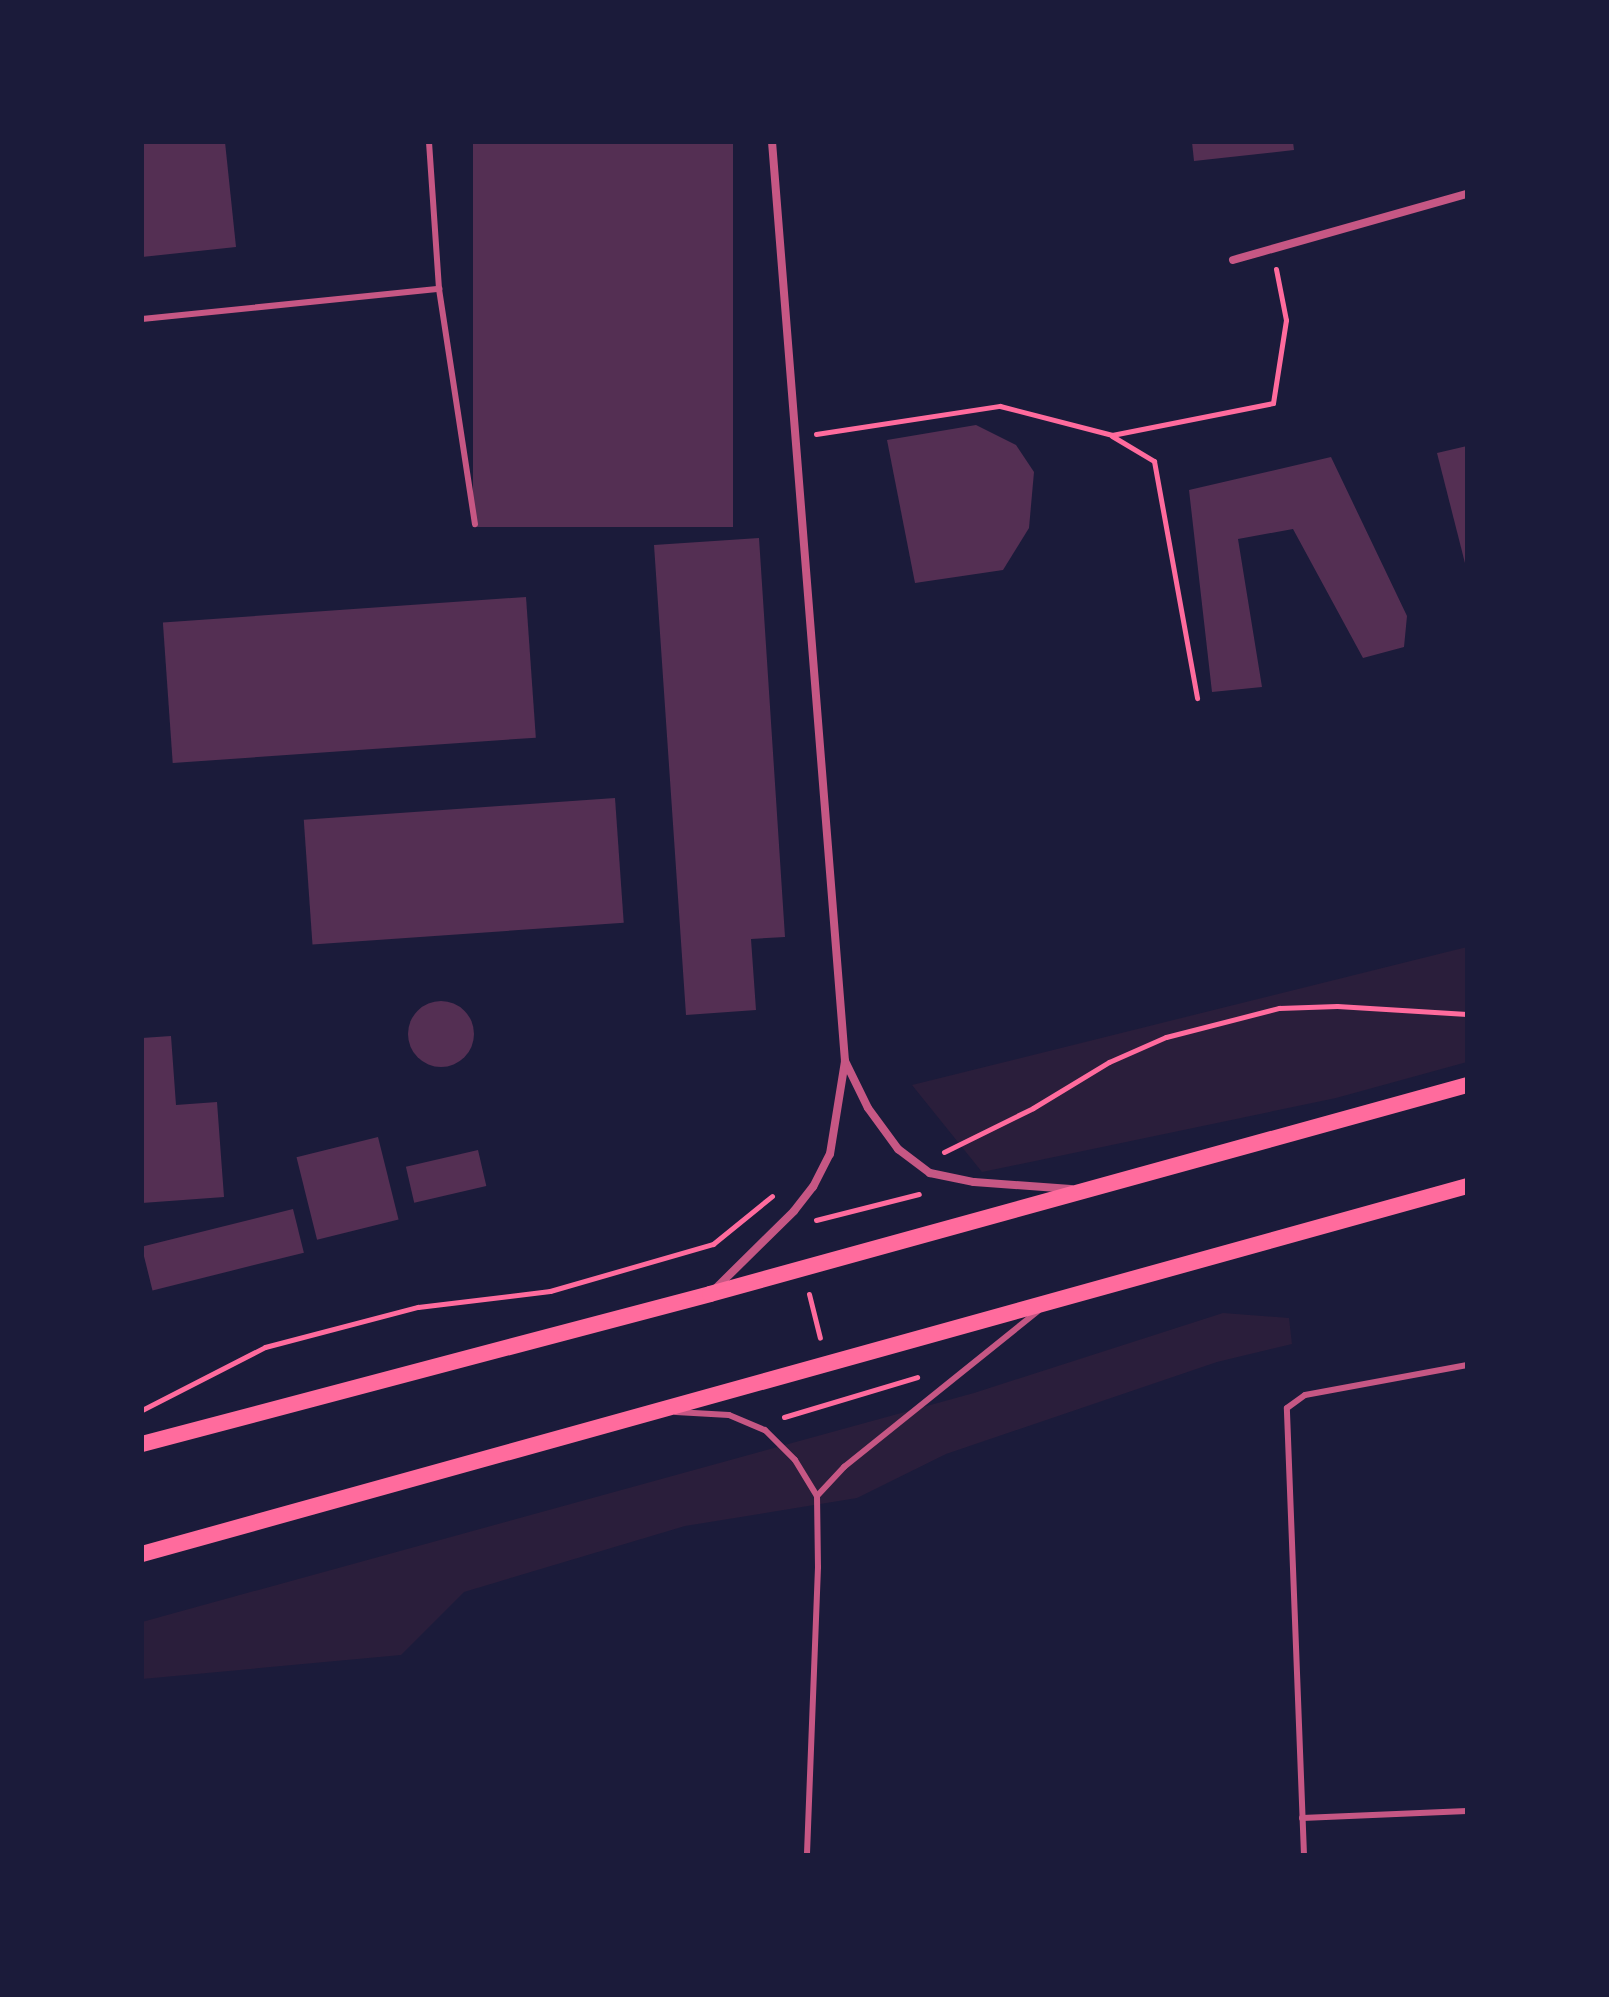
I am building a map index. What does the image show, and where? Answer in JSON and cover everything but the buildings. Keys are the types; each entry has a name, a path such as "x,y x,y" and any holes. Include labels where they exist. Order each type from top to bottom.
{"main road":[{"path":"142,1444 710,1294 1467,1085"},
{"path":"142,1554 1467,1186"}],"street":[{"path":"710,1294 794,1211 813,1187 830,1154 845,1061 772,142"},
{"path":"1233,260 1467,194"},
{"path":"845,1061 868,1108 898,1149 930,1173 974,1182 1084,1190"}],"lane":[{"path":"429,142 439,289 475,524"},
{"path":"142,319 439,289"},
{"path":"817,1496 844,1467 1047,1303"},
{"path":"1304,1855 1287,1408 1305,1395 1467,1365"},
{"path":"665,1411 729,1415 765,1430 795,1460 817,1496 818,1567 807,1855"},
{"path":"1302,1818 1467,1811"}],"path":[{"path":"1112,435 1273,403 1286,320 1271,249"},
{"path":"795,437 1000,406 1112,435 1154,461 1197,698"},
{"path":"802,1267 836,1401"},
{"path":"765,1430 774,1420 936,1372 949,1382"}],"shaded area":[{"path":"1467,947 1467,1062 1336,1098 982,1172 912,1085"},
{"path":"1223,1313 1289,1318 1292,1344 1217,1362 946,1454 857,1498 685,1526 464,1592 401,1655 142,1679 142,1622 974,1393"}]}
